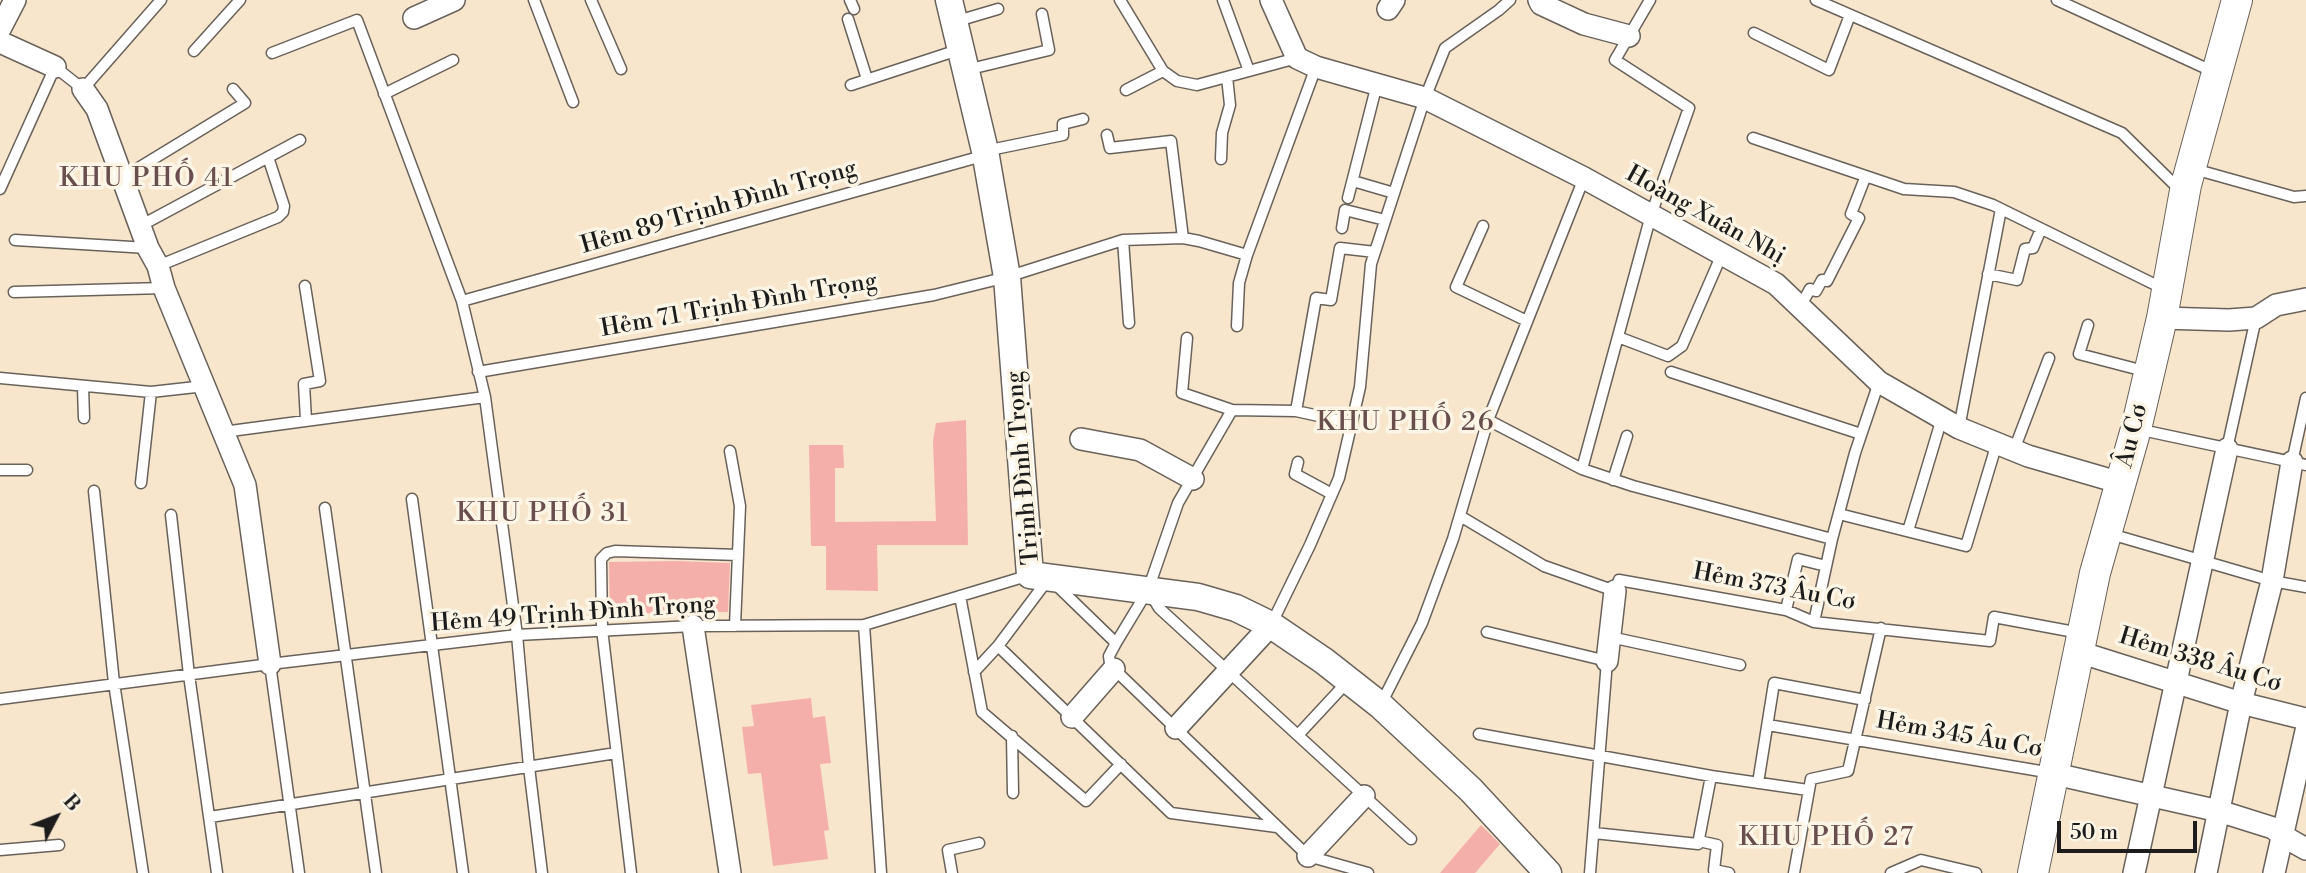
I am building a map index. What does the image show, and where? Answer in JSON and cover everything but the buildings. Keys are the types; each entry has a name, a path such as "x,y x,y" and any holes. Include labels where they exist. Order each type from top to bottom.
{"main road":[{"name":"Âu Cơ","path":"2033,873 2095,573 2136,429 2165,305 2188,181 2238,0"}],"street":[{"path":"0,29 15,0"},
{"path":"414,18 454,0"},
{"path":"1271,0 1297,58"},
{"path":"1539,0 1541,4 1584,24 1629,36"},
{"name":"Trịnh Đình Trọng","path":"951,11 986,153 1007,277 1040,577 1148,590 1218,602 1271,625 1380,705 1471,790 1494,826 1548,873"},
{"path":"0,42 55,68"},
{"name":"Hoàng Xuân Nhị","path":"1297,58 1316,67 1425,97 1584,178 1776,284 1879,382 1951,423 2006,447 2121,482"},
{"path":"83,89 97,109 164,288 245,485 270,664"},
{"path":"2165,305 2229,320 2256,318 2276,304 2306,299"},
{"path":"1082,439 1140,450 1193,479"},
{"path":"2134,873 2227,449"},
{"path":"2206,873 2241,704 2299,463"},
{"path":"1607,661 1615,591"},
{"path":"1176,728 1271,625"},
{"path":"694,626 730,873"},
{"name":"Hẻm 338 Âu Cơ","path":"2081,643 2175,683 2241,704 2306,719"},
{"path":"1072,717 1114,669"},
{"path":"2274,873 2306,731"},
{"path":"2055,774 2219,811 2273,828 2306,849"},
{"path":"1308,856 1364,796"}],"lane":[{"path":"0,189 55,68 83,89 161,0"},
{"path":"194,51 240,0"},
{"path":"534,0 573,102"},
{"path":"591,0 621,69"},
{"path":"1120,0 1163,71 1177,81 1197,85 1297,58"},
{"path":"1223,0 1249,71"},
{"path":"1271,625 1339,478 1360,387 1371,264 1425,97 1445,48 1510,0"},
{"path":"1582,470 1651,215 1689,108 1615,60 1650,0"},
{"path":"1816,0 2122,133 2188,181 2294,198 2306,196"},
{"path":"2057,0 2217,73"},
{"path":"851,9 867,79"},
{"path":"951,11 998,9"},
{"path":"851,85 867,79 963,60 1049,50 1042,13"},
{"path":"1755,33 1829,70 1850,15"},
{"path":"272,53 357,20 462,302 485,397 517,635 542,873"},
{"path":"384,94 453,60"},
{"path":"1237,326 1239,283 1247,255 1316,67"},
{"path":"1126,90 1163,71"},
{"path":"1221,159 1222,133 1230,105 1227,77"},
{"path":"1348,198 1377,85"},
{"path":"122,178 245,103 233,89"},
{"name":"Hẻm 89 Trịnh Đình Trọng","path":"462,302 986,153 1063,135 1063,124 1083,119"},
{"path":"1107,135 1110,148 1171,141 1183,238"},
{"path":"1753,138 1865,178 1904,189 1954,192 2001,209 2041,229 2165,305"},
{"path":"140,226 300,140"},
{"path":"15,240 153,257 278,217 284,206 268,157"},
{"path":"1380,705 1422,623 1460,516 1488,421 1584,178"},
{"path":"1800,307 1810,289 1816,291 1822,281 1827,281 1859,218 1851,214 1865,178"},
{"path":"1353,181 1394,193"},
{"path":"1908,531 1951,423 1988,274 2001,209"},
{"path":"1342,228 1345,210 1385,220"},
{"path":"1483,226 1456,287 1527,321"},
{"path":"1988,274 2017,280 2025,249 2033,248 2041,229"},
{"name":"Hẻm 71 Trịnh Đình Trọng","path":"478,372 934,295 1007,277 1123,240 1183,238 1247,255"},
{"path":"1123,240 1129,323"},
{"path":"1296,411 1316,298 1331,300 1340,248 1375,252"},
{"path":"1618,337 1668,356 1682,346 1722,254"},
{"path":"305,286 320,381 304,383 306,421"},
{"path":"14,292 164,288"},
{"path":"2227,449 2256,318"},
{"path":"2088,325 2079,354 2148,372"},
{"path":"1187,338 1182,393 1232,410 1296,411 1352,423"},
{"path":"1839,514 1966,546 2006,447 2049,358"},
{"path":"1671,372 1861,434"},
{"path":"0,378 151,392 205,386"},
{"path":"1814,622 1832,539 1861,434 1879,382"},
{"path":"83,387 84,418"},
{"path":"141,483 151,392"},
{"path":"223,432 485,397"},
{"path":"2136,429 2299,463 2306,398"},
{"path":"1232,410 1178,503 1148,590 1109,656 1114,669 1308,856 1368,873"},
{"path":"1488,421 1582,470 1832,539"},
{"path":"1614,480 1627,436"},
{"path":"730,451 740,506 735,626"},
{"path":"1298,462 1295,474 1332,494"},
{"path":"0,470 27,470"},
{"path":"94,491 114,683 143,873"},
{"path":"412,499 463,873"},
{"path":"325,508 376,873"},
{"path":"171,515 217,873"},
{"path":"1460,516 1544,566 1615,591"},
{"path":"2107,533 2272,582 2306,587"},
{"path":"631,873 602,629 601,559 607,553 615,551 738,555"},
{"path":"1786,610 1798,559 1826,566"},
{"path":"974,672 998,646 1040,577 1116,643"},
{"name":"Hẻm 49 Trịnh Đình Trọng","path":"0,699 345,654 517,635 694,626 864,625 960,596 1040,577"},
{"name":"Hẻm 373 Âu Cơ","path":"1615,591 1619,580 1786,610 1814,622 1990,641 1994,617 2081,643"},
{"path":"1148,590 1160,608 1411,839"},
{"path":"960,596 982,712 1086,801 1121,764"},
{"path":"864,625 881,873"},
{"path":"1794,873 1811,779 1848,771 1881,628"},
{"path":"1487,632 1607,661 1590,873"},
{"path":"1610,637 1740,665"},
{"path":"998,646 1171,813 1277,827"},
{"path":"270,664 299,873"},
{"path":"1298,735 1349,680"},
{"path":"1758,783 1774,683 1865,700"},
{"name":"Hẻm 345 Âu Cơ","path":"1768,725 2055,774"},
{"path":"1479,734 1711,776 1808,790"},
{"path":"1012,736 1013,793"},
{"path":"210,817 616,753"},
{"path":"1594,833 1698,844 1711,776"},
{"path":"1699,841 1717,845 1714,870 1729,873"},
{"path":"952,873 948,850 979,843"},
{"path":"0,850 59,845"},
{"path":"1892,873 1921,860 1976,873"}],"district":[{"name":"KHU PHỐ 41","path":"147,180"},
{"name":"KHU PHỐ 26","path":"1406,424"},
{"name":"KHU PHỐ 31","path":"543,515"},
{"name":"KHU PHỐ 27","path":"1827,839"}]}
